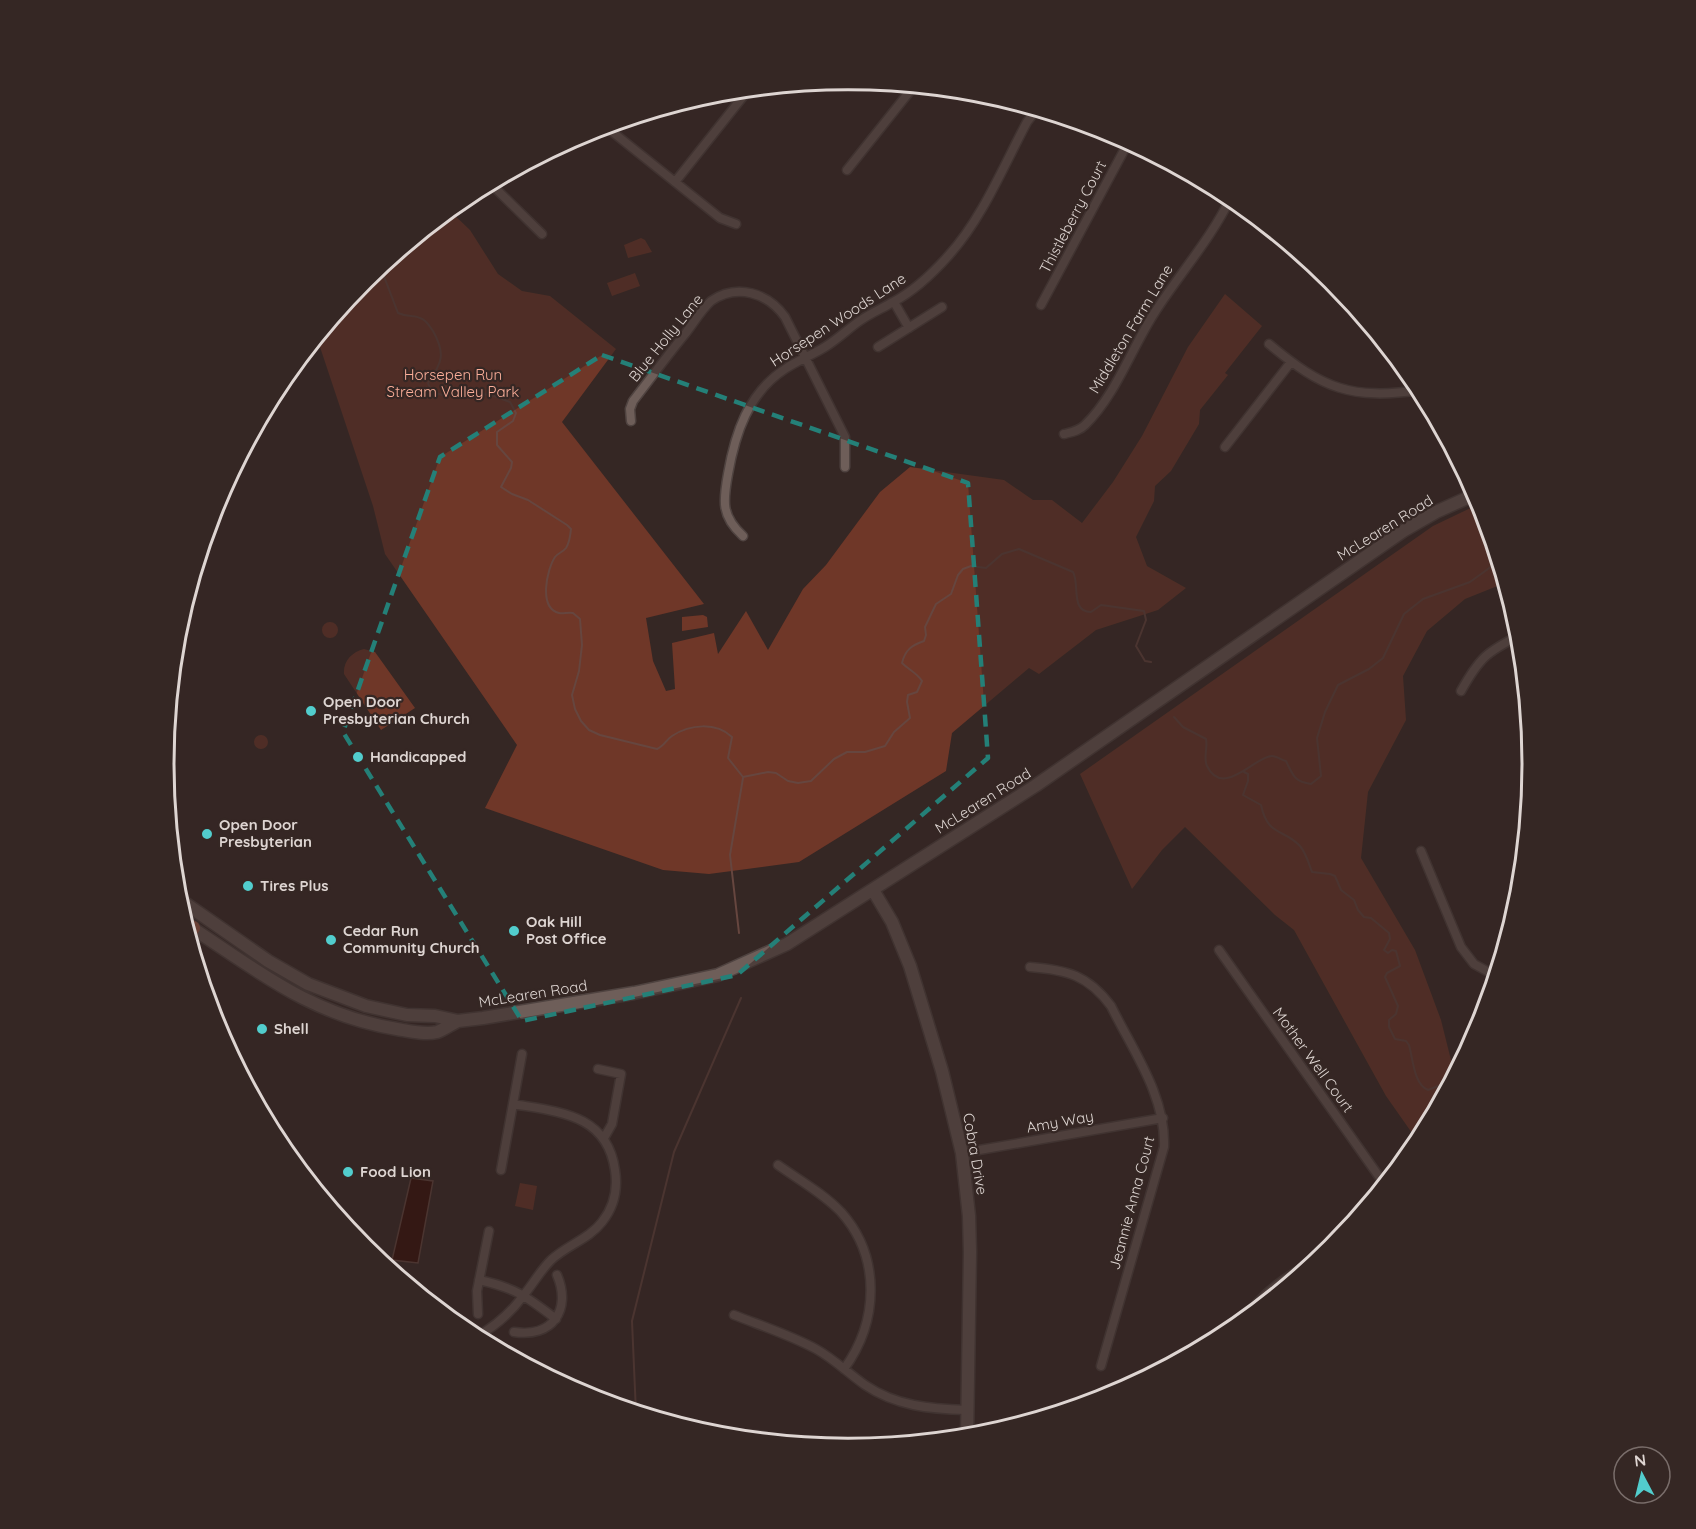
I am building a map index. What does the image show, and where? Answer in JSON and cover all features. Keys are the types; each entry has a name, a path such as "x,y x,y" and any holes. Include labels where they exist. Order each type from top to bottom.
{"main road":[{"name":"McLearen Road","path":"194,930 281,988 318,1006 362,1022 405,1031 436,1032 458,1021 657,989 718,975 787,944 873,890 1035,786 1402,531 1467,498"},
{"name":"Cobra Drive","path":"873,890 892,922 910,966 942,1071 962,1153 969,1216 970,1252 967,1428"},
{"name":"McLearen Road","path":"188,905 289,974 324,991 385,1011 415,1016 435,1016 458,1021"}],"street":[{"path":"847,170 909,93"},
{"path":"675,182 741,99"},
{"name":"Horsepen Woods Lane","path":"743,536 732,526 725,512 724,495 733,446 740,424 770,382 783,370 827,346 862,319 894,302 922,281 949,255 978,214 1032,116"},
{"path":"613,133 720,218 736,224"},
{"name":"Thistleberry Court","path":"1041,305 1124,149"},
{"path":"496,189 542,234"},
{"name":"Middleton Farm Lane","path":"1064,434 1084,427 1104,402 1153,314 1210,235 1226,206"},
{"name":"Blue Holly Lane","path":"631,422 630,410 633,401 706,306 726,294 745,292 755,294 774,304 785,317 845,437 845,467"},
{"path":"894,302 909,328"},
{"path":"878,347 942,307"},
{"path":"1269,344 1307,374 1344,389 1380,394 1410,391"},
{"path":"1225,447 1291,362"},
{"path":"1461,691 1485,654 1511,640"},
{"path":"1421,851 1461,947 1474,964 1490,973"},
{"name":"Mother Well Court","path":"1219,951 1380,1178"},
{"name":"Jeannie Anna Court","path":"1030,967 1058,969 1071,973 1093,986 1103,996 1111,1006 1156,1095 1163,1118 1164,1147 1101,1366"},
{"path":"501,1170 522,1054"},
{"path":"598,1069 621,1074 612,1124 604,1138"},
{"path":"484,1332 502,1319 550,1262 595,1231 612,1205 615,1196 616,1176 612,1155 604,1138 596,1130 576,1118 513,1104"},
{"name":"Amy Way","path":"962,1153 1163,1118"},
{"path":"778,1165 822,1195 840,1212 864,1250 871,1281 870,1314 860,1344 844,1369"},
{"path":"478,1314 476,1298 489,1232"},
{"path":"514,1332 542,1330 556,1319 562,1301 557,1275"},
{"path":"479,1280 504,1285 524,1295 556,1319"},
{"path":"1265,1295 1279,1284"},
{"path":"734,1316 818,1350 865,1385 895,1400 930,1409 967,1410"}],"highlighted area":[{"path":"602,355 968,483 988,758 737,975 522,1021 343,732 440,457"}],"green space":[{"name":"Horsepen Run Stream Valley Park","path":"455,216 470,230 498,274 522,291 550,296 616,349 562,422 704,604 646,618 653,661 666,691 675,689 672,643 714,633 718,654 746,611 768,650 803,589 826,565 880,492 910,467 1004,480 1033,500 1052,500 1082,523 1113,482 1142,436 1188,347 1225,294 1262,326 1225,373 1228,375 1200,410 1199,424 1171,471 1155,486 1154,501 1136,537 1147,566 1186,588 1158,610 1096,630 1039,674 1029,668 952,733 946,771 799,862 709,874 663,870 485,808 517,745 385,554 373,506 320,346 341,320 403,257"},
{"path":"641,238 645,240 652,252 628,258 624,245"},
{"path":"635,273 640,286 612,296 607,283"},
{"path":"1472,508 1499,586 1465,599 1427,631 1403,676 1406,720 1368,792 1361,858 1415,950 1441,1020 1452,1065 1412,1134 1386,1096 1294,930 1275,915 1185,827 1162,850 1132,889 1080,774 1433,526"},
{"path":"703,615 707,617 708,627 682,631 682,617"},
{"path":"330,622 336,624 338,630 336,636 330,638 324,636 322,630 324,624"},
{"path":"364,649 375,652 415,708 381,730 344,674 349,658"},
{"path":"258,735 264,735 268,742 264,749 258,749 254,745 254,739"},
{"path":"520,1183 537,1186 533,1210 515,1206"}],"shaded area":[{"path":"411,1178 433,1181 418,1263 392,1260"}],"waterway":[{"path":"384,276 398,313 417,317 428,323 440,346 441,358 437,370 428,383 431,391 442,395 457,389 476,396 483,394 510,402 516,413 513,421 497,432 497,445 512,462 501,487 528,500 571,529 567,546 556,556 549,570 546,596 552,610 559,613 573,613 580,619 582,645 579,671 572,695 575,709 589,730 600,735 657,749 679,732 695,727 711,727 726,732 732,737 728,758 743,777 768,772 776,773 788,781 798,783 811,781 834,759 847,752 865,752 885,746 894,732 910,718 908,695 917,692 922,681 902,663 910,649 924,641 925,627 936,604 951,594 958,575 963,569 971,566 986,568 1002,554 1019,549 1073,572 1078,603 1084,611 1091,612 1101,605 1144,611 1146,620 1136,646 1145,661 1151,662"},
{"path":"1174,717 1183,727 1206,739 1206,763 1214,775 1222,778 1230,777 1272,756 1286,761 1297,780 1311,784 1321,776 1317,738 1325,712 1338,685 1369,669 1383,658 1404,614 1423,599 1470,582 1492,566"},
{"path":"1244,772 1248,774 1248,781 1243,795 1261,805 1272,827 1300,846 1312,872 1335,876 1341,890 1354,900 1364,917 1371,918 1389,933 1390,939 1384,950 1388,953 1392,950 1396,951 1400,966 1387,973 1385,977 1398,1006 1396,1014 1389,1020 1389,1027 1395,1039 1406,1041 1409,1045 1417,1077 1423,1087 1428,1090 1440,1086"},
{"path":"739,933 730,855 743,778"},
{"path":"636,1404 632,1321 674,1152 741,998"}],"place":[{"name":"Open Door Presbyterian Church","path":"311,711"},
{"name":"Handicapped","path":"358,757"},
{"name":"Open Door Presbyterian","path":"207,834"},
{"name":"Tires Plus","path":"248,886"},
{"name":"Oak Hill Post Office","path":"514,931"},
{"name":"Cedar Run Community Church","path":"331,940"},
{"name":"Shell","path":"262,1029"},
{"name":"Food Lion","path":"348,1172"}]}
